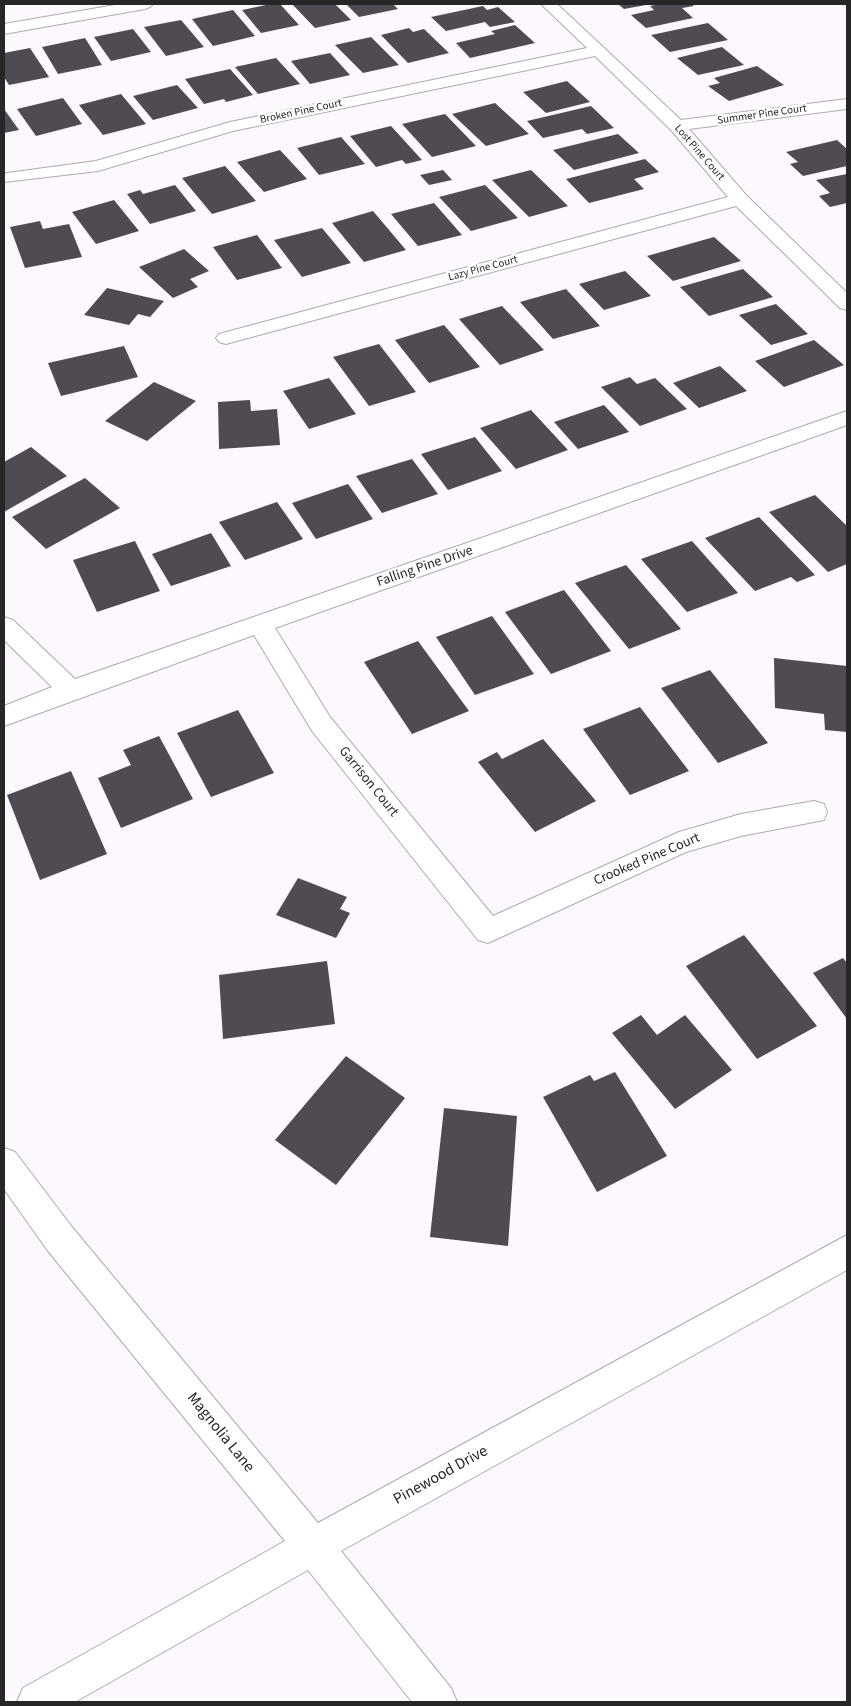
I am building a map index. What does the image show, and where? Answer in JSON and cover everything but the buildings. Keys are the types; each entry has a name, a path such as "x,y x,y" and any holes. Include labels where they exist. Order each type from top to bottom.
{"street":[{"path":"4,29 145,4"},
{"name":"Lost Pine Court","path":"549,4 677,126 740,199 847,304"},
{"name":"Broken Pine Court","path":"7,178 98,166 230,127 597,51"},
{"name":"Summer Pine Court","path":"677,126 847,104"},
{"name":"Lazy Pine Court","path":"226,338 740,199"},
{"name":"Falling Pine Drive","path":"4,716 71,690 847,418"},
{"name":"Garrison Court","path":"260,624 321,724 488,931"},
{"path":"4,626 71,690"},
{"name":"Crooked Pine Court","path":"488,931 679,843 741,825 814,812"},
{"name":"Magnolia Lane","path":"4,1164 60,1239 313,1546 437,1702"},
{"name":"Pinewood Drive","path":"37,1702 313,1546 847,1252"}]}
